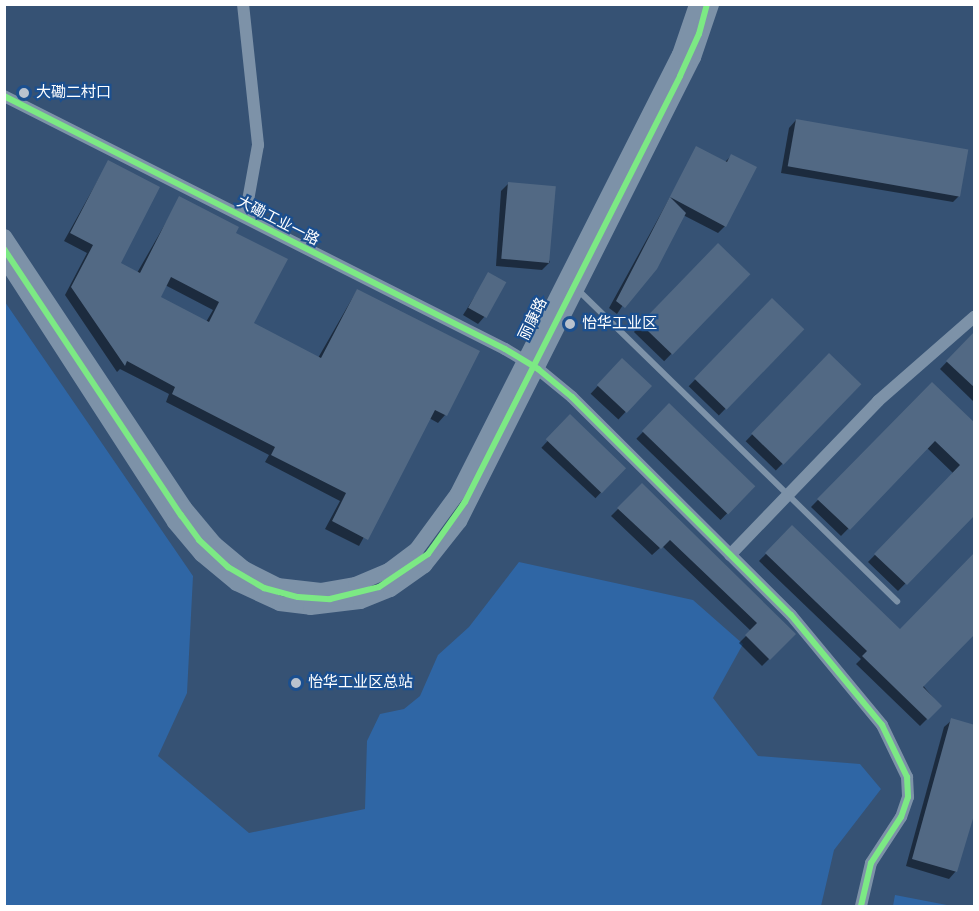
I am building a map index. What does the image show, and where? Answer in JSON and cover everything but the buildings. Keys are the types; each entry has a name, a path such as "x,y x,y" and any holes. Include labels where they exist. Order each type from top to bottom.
{"street":[{"path":"243,4 258,145 244,217"},
{"name":"丽康路","path":"4,259 183,534 228,578 268,600 293,606 327,607 360,601 390,588 434,556 471,500 679,54 696,4"},
{"name":"丽康路","path":"4,236 193,519 214,543 244,568 286,587 321,590 355,584 388,570 416,549 457,493 578,290 693,57 711,4"},
{"name":"大磡工业一路","path":"4,96 532,365 572,397 791,615 872,709 907,777 906,806 871,863 861,906"},
{"path":"730,555 878,401 975,317"}],"lane":[{"path":"578,290 897,601"}],"shaded area":[{"path":"5,302 193,576 187,693 158,756 249,833 365,809 367,741 380,714 404,709 420,696 438,655 469,627 519,562 693,600 743,644 713,698 758,756 860,764 881,789 834,850 821,906 5,906"},
{"path":"895,895 952,906 893,906"}],"cycle path":[{"path":"4,249 181,515 199,540 228,567 264,588 298,597 330,599 379,587 428,554 465,502 680,76 699,34 707,4"},
{"path":"4,96 505,349 538,369 572,397 791,615 882,725 907,777 908,797 901,817 871,863 861,906"}],"place":[{"name":"大磡二村口","path":"24,93"},
{"name":"怡华工业区","path":"570,324"},
{"name":"怡华工业区总站","path":"296,683"}]}
